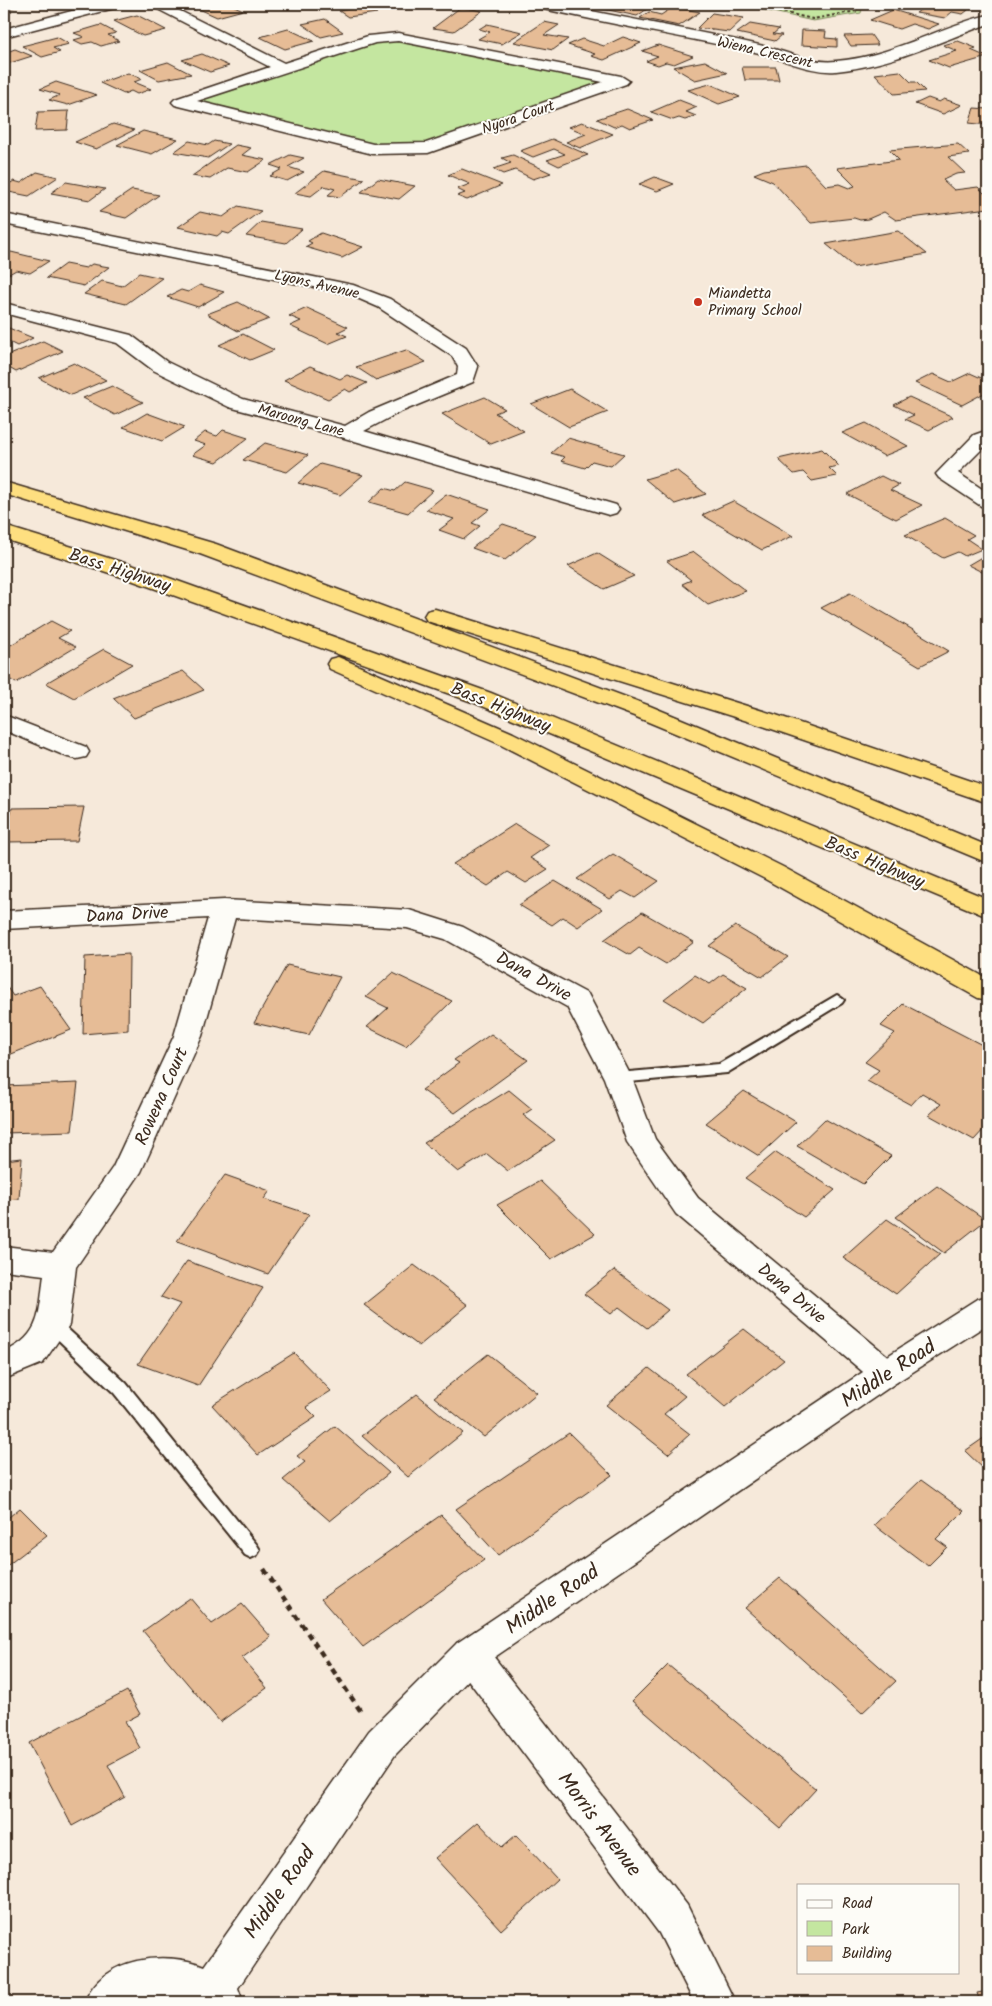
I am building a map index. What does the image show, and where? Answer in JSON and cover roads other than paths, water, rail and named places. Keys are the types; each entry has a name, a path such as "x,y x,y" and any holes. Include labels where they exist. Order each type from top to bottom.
{"highway":[{"path":"4,488 438,616 642,680 988,795"},
{"name":"Bass Highway","path":"4,532 136,574 483,698 988,909"},
{"path":"208,549 642,711 988,855"},
{"path":"136,574 505,738 774,873 988,991"}],"street":[{"path":"4,34 114,4"},
{"path":"155,4 282,68"},
{"name":"Wiena Crescent","path":"538,4 609,20 758,48 811,65 835,66 897,52 988,19"},
{"name":"Nyora Court","path":"398,37 621,81 428,148 373,149 180,102 282,68 373,39 398,37"},
{"name":"Lyons Avenue","path":"4,219 352,290 384,303 459,352 468,367 466,378 448,388 365,420 348,433"},
{"name":"Maroong Lane","path":"4,308 124,339 160,366 236,403 348,433 609,509"},
{"path":"988,436 981,439 946,474 988,502"},
{"path":"4,722 77,752"},
{"name":"Dana Drive","path":"4,920 224,909 408,919 454,933 578,1001 618,1078 642,1142 687,1206 886,1373"},
{"name":"Rowena Court","path":"4,1366 32,1354 53,1326 62,1265 130,1163 188,1036 224,909"},
{"path":"4,1258 62,1265"},
{"name":"Middle Road","path":"218,1996 382,1743 470,1654 886,1373 988,1308"},
{"name":"Morris Avenue","path":"470,1654 673,1919 715,2002"},
{"path":"105,2002 111,1996 138,1981 169,1976 187,1979 218,1996"}],"lane":[{"path":"618,1078 722,1069 837,1000"},
{"path":"53,1326 120,1388 251,1550"}],"place":[{"name":"Miandetta Primary School","path":"698,302"}]}
